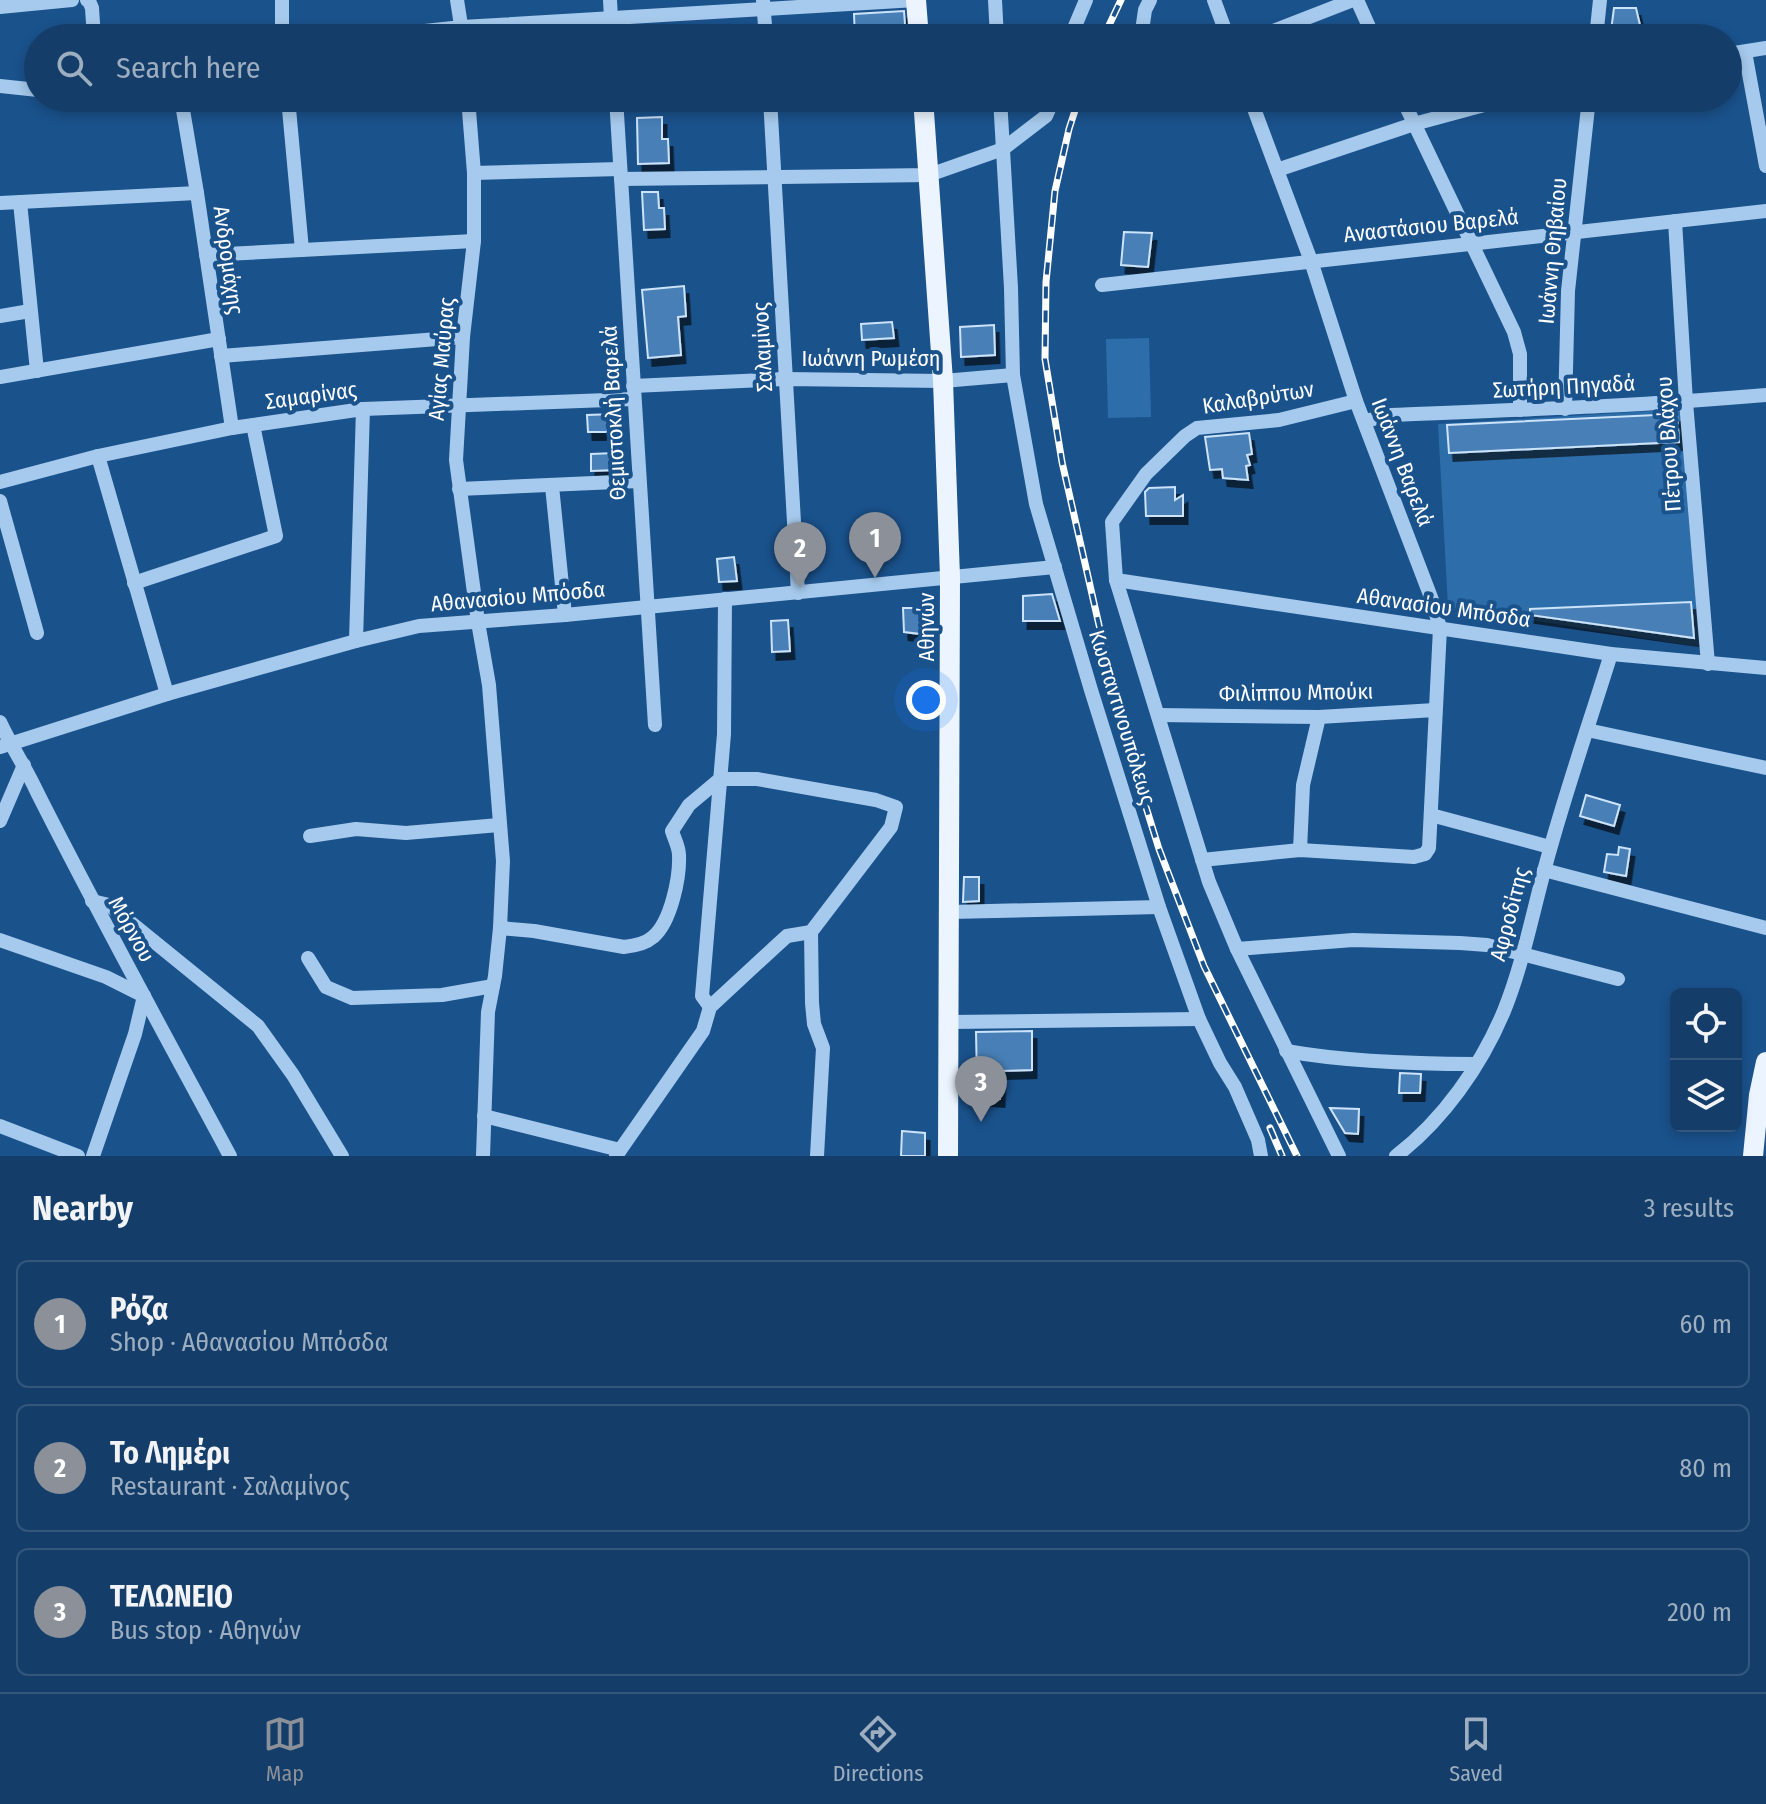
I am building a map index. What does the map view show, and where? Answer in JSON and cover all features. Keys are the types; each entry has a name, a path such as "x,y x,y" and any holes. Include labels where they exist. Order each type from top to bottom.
{"main road":[{"path":"916,0 918,24"},
{"name":"Αθηνών","path":"924,112 943,381 950,577 948,1156"},
{"path":"1753,1156 1759,1095 1766,1062"}],"street":[{"path":"0,7 72,0"},
{"path":"87,0 92,8 93,24"},
{"path":"282,0 282,24"},
{"path":"457,0 461,24"},
{"path":"610,0 611,24"},
{"path":"551,24 764,4 916,0"},
{"path":"995,0 996,24"},
{"path":"1076,24 1086,0"},
{"path":"1143,24 1150,0"},
{"path":"1214,0 1223,24"},
{"path":"1292,24 1355,0 1367,24"},
{"path":"1597,24 1600,0"},
{"path":"764,4 765,24"},
{"path":"1742,52 1766,48"},
{"path":"1745,52 1766,166"},
{"path":"0,86 24,89"},
{"name":"Ανδρομάχης","path":"183,112 232,428"},
{"path":"289,112 302,250"},
{"name":"Αγίας Μαύρας","path":"469,112 474,173 474,241 463,337 456,460 489,685 503,861 500,928 488,1012 483,1156"},
{"name":"Θεμιστοκλή Βαρελά","path":"617,112 655,725"},
{"name":"Σαλαμίνος","path":"771,112 798,593"},
{"name":"Κωσταντινουπόλεως","path":"1001,112 1013,375 1036,504 1159,907 1199,1019 1235,1087 1258,1140 1261,1156"},
{"path":"474,173 775,177 929,175 1003,149 1048,112"},
{"name":"Ιωάννη Βαρελά","path":"1255,112 1311,261 1356,401 1440,628 1429,848 1425,854 1414,857 1300,850"},
{"path":"1408,112 1514,332 1520,354 1520,410"},
{"path":"1277,170 1458,112"},
{"name":"Ιωάννη Θηβαίου","path":"1565,409 1568,291 1587,112"},
{"path":"0,203 197,193"},
{"path":"20,202 37,371"},
{"name":"Αναστάσιου Βαρελά","path":"1102,285 1766,211"},
{"name":"Πέτρου Βλάχου","path":"1675,221 1686,402 1708,664"},
{"path":"206,255 474,241"},
{"path":"0,316 30,311"},
{"path":"221,356 463,337"},
{"path":"0,377 219,339"},
{"name":"Ιωάννη Ρωμέση","path":"633,392 785,379 943,381 1013,375"},
{"name":"Σαμαρίνας","path":"0,482 98,456 232,428 363,409 458,406 633,392"},
{"name":"Σωτήρη Πηγαδά","path":"1365,421 1390,415 1565,409 1766,395"},
{"name":"Καλαβρύτων","path":"1112,522 1146,474 1197,428 1279,420 1356,401"},
{"path":"356,641 363,409"},
{"path":"134,583 276,536 253,425"},
{"path":"98,456 167,694"},
{"path":"459,489 639,481"},
{"path":"552,486 565,615"},
{"path":"0,501 37,633"},
{"name":"Κωσταντινουπόλεως","path":"1112,522 1116,580 1202,860 1237,949 1339,1156"},
{"name":"Αθανασίου Μπόσδα","path":"5,745 167,694 419,626 565,615 1055,567"},
{"name":"Αθανασίου Μπόσδα","path":"1116,580 1611,654 1766,668"},
{"path":"710,1007 702,996 724,734 725,599"},
{"name":"Αφροδίτης","path":"1396,1156 1433,1123 1457,1092 1476,1064 1503,1011 1550,847 1611,654"},
{"name":"Φιλίππου Μπούκι","path":"1158,715 1319,717 1435,710"},
{"path":"1202,860 1300,850 1303,785 1319,717"},
{"name":"Μόρνου","path":"0,722 5,745 24,765 92,901 230,1156"},
{"path":"1587,730 1766,768"},
{"path":"0,821 24,765"},
{"path":"500,928 624,947 653,938 668,914 675,889 679,853 672,831 689,805 720,779 757,779 876,800 896,807 891,827 811,932 814,1024 823,1048 817,1156"},
{"path":"1431,815 1550,847"},
{"path":"310,836 356,829 406,833 499,825"},
{"path":"1544,870 1766,928"},
{"path":"92,901 109,905 258,1026 293,1075 342,1156"},
{"path":"950,912 1159,907"},
{"path":"484,1116 618,1153 703,1031 710,1007 787,936 811,932"},
{"path":"0,940 106,977 144,996 135,1034 93,1156"},
{"path":"1237,949 1353,940 1487,945 1618,979"},
{"path":"308,958 326,987 352,998 442,995 493,986"},
{"path":"949,1022 1199,1019"},
{"path":"1286,1051 1391,1061 1476,1064"},
{"path":"0,1126 78,1156"}],"shaded area":[{"path":"1149,338 1151,417 1108,418 1106,339"},
{"path":"1685,409 1699,647 1448,607 1438,424"}],"building":[{"path":"1614,8 1636,8 1640,24 1612,24"},
{"path":"904,11 905,24 854,24 854,14"},
{"path":"662,117 662,139 668,139 669,163 638,164 637,118"},
{"path":"642,192 658,192 659,208 664,208 665,229 644,230"},
{"path":"1124,232 1152,233 1148,267 1121,265"},
{"path":"684,286 686,316 678,317 681,355 648,358 642,290"},
{"path":"892,322 894,338 862,340 861,324"},
{"path":"994,325 995,355 961,357 960,327"},
{"path":"615,414 615,432 588,432 587,415"},
{"path":"1677,414 1679,442 1449,453 1447,425"},
{"path":"1249,433 1252,454 1247,455 1250,465 1246,466 1248,480 1223,478 1222,469 1210,470 1205,437"},
{"path":"615,453 616,470 591,471 591,454"},
{"path":"1175,487 1175,500 1183,495 1183,516 1146,516 1145,492 1149,488"},
{"path":"734,557 737,581 719,582 717,559"},
{"path":"1052,594 1060,621 1023,621 1023,596"},
{"path":"1691,602 1694,638 1530,615 1530,609"},
{"path":"903,608 929,608 929,635 904,632"},
{"path":"788,620 790,651 772,652 771,621"},
{"path":"1586,795 1620,805 1614,826 1580,816"},
{"path":"1619,847 1630,849 1626,876 1604,872 1607,854 1618,855"},
{"path":"964,877 979,877 979,901 963,902"},
{"path":"1032,1031 1032,1070 1001,1071 1000,1099 974,1097 977,1080 976,1032"},
{"path":"1400,1073 1421,1074 1420,1093 1399,1093"},
{"path":"1330,1108 1359,1109 1358,1134 1345,1133"},
{"path":"902,1131 925,1133 925,1156 901,1156"}],"railway":[{"path":"1110,24 1121,0"},
{"path":"1074,112 1055,191 1046,282 1045,359 1062,462 1099,625 1159,849 1204,966 1297,1156"},
{"path":"1270,1128 1282,1156"}],"place":[{"name":"Ρόζα","path":"875,578"},
{"name":"Το Λημέρι","path":"800,588"},
{"name":"ΤΕΛΩΝΕΙΟ","path":"981,1122"}]}
